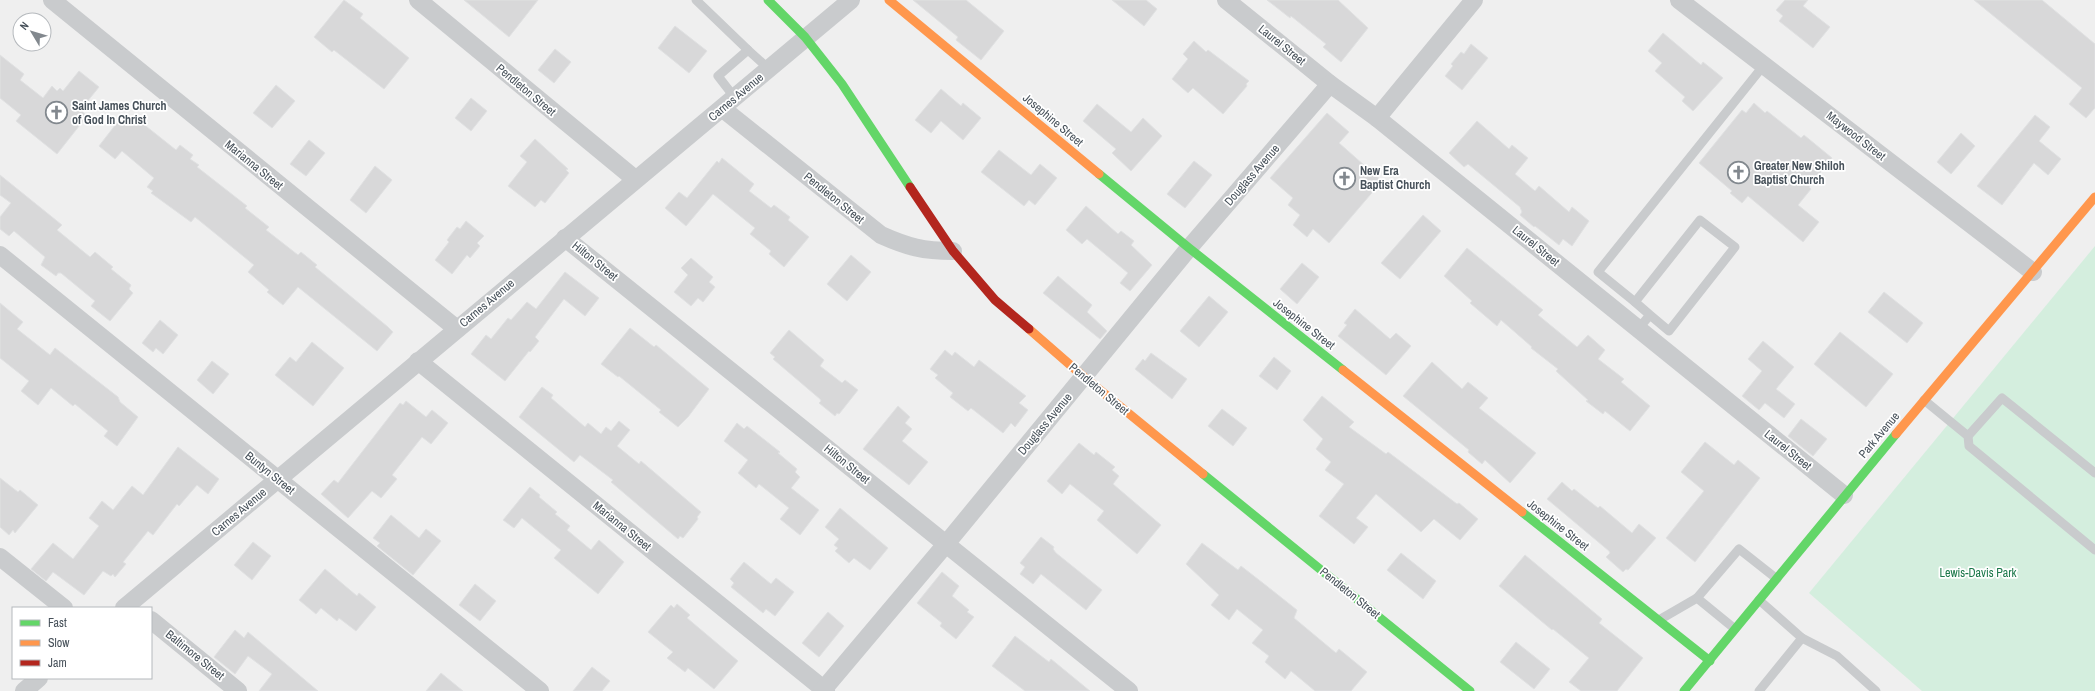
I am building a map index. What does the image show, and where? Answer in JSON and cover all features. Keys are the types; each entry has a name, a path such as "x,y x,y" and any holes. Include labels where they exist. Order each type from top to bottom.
{"main road":[{"path":"768,0 805,37 842,84 953,251"},
{"name":"Josephine Street","path":"889,0 1189,248 1710,661"},
{"name":"Park Avenue","path":"1684,691 1777,579 1844,495 2095,197"},
{"name":"Pendleton Street","path":"953,251 995,300 1084,377 1470,691"}],"street":[{"name":"Marianna Street","path":"52,0 457,329"},
{"name":"Pendleton Street","path":"418,0 635,179"},
{"name":"Carnes Avenue","path":"130,606 418,361 851,0"},
{"name":"Laurel Street","path":"1226,0 1330,84 1377,118 1844,495"},
{"path":"1377,118 1474,0"},
{"name":"Maywood Street","path":"1679,0 2032,272"},
{"name":"Douglass Avenue","path":"824,690 1189,248 1330,84"},
{"name":"Pendleton Street","path":"729,103 881,235 911,248 934,251 953,251"},
{"name":"Hilton Street","path":"565,238 1129,691"},
{"name":"Buntyn Street","path":"0,255 540,691"},
{"name":"Marianna Street","path":"418,361 824,690"},
{"path":"0,557 63,607"},
{"name":"Baltimore Street","path":"152,621 238,691"},
{"path":"24,691 38,679"}],"lane":[{"path":"696,0 769,69"},
{"path":"729,103 718,76 748,50"},
{"path":"1635,302 1700,220 1735,247 1669,331 1598,272 1764,65"},
{"path":"1638,329 1650,315"},
{"path":"1968,436 2002,398 2095,473"},
{"path":"1924,400 1968,436 1969,446 2095,550"},
{"path":"1659,620 1697,598 1739,549 1777,579"},
{"path":"1697,598 1735,630"},
{"path":"1759,600 1802,638 1836,656 1876,691"},
{"path":"1759,691 1802,638"}],"green space":[{"name":"Lewis-Davis Park","path":"2095,246 2095,691 1922,691 1809,593"}],"building":[{"path":"344,0 363,14 360,18 409,58 384,89 334,50 332,52 314,37"},
{"path":"464,0 538,0 509,37"},
{"path":"913,0 966,0 1004,31 981,60 956,40 958,37"},
{"path":"1112,0 1146,0 1157,9 1144,26"},
{"path":"1267,0 1338,0 1368,28 1341,62 1323,47 1326,44 1291,16 1290,18"},
{"path":"1785,0 1808,0 1803,6 1830,27 1813,48 1779,21 1783,16 1776,10"},
{"path":"1974,0 2042,0 2095,44 2095,108 2086,118 2069,104 2082,88"},
{"path":"675,26 707,51 689,73 658,48"},
{"path":"1663,33 1701,65 1703,62 1723,78 1693,111 1682,101 1685,97 1655,71 1662,63 1648,51"},
{"path":"1194,41 1206,52 1208,50 1249,81 1246,84 1247,86 1223,114 1193,88 1188,93 1172,79 1188,59 1183,54"},
{"path":"1471,44 1488,58 1462,90 1445,76 1453,66 1451,64 1461,52 1464,54"},
{"path":"555,49 571,62 554,83 538,70"},
{"path":"0,55 24,74 20,80 43,98 52,86 57,91 60,88 63,91 79,71 99,87 82,108 85,110 83,112 87,116 57,154 16,121 21,115 0,98"},
{"path":"276,85 295,101 272,128 253,113"},
{"path":"941,89 961,106 963,103 981,118 963,140 941,121 931,133 915,120"},
{"path":"471,98 487,111 471,131 455,118"},
{"name":"Greater New Shiloh Baptist Church","path":"1754,103 1765,113 1767,111 1801,138 1804,135 1832,158 1809,187 1811,189 1798,205 1819,222 1803,242 1748,196 1742,203 1730,193 1732,191 1699,163 1742,110 1746,113"},
{"path":"1097,104 1131,132 1143,118 1162,136 1131,171 1112,153 1116,149 1083,121"},
{"name":"New Era Baptist Church","path":"1327,113 1349,132 1339,143 1382,181 1329,243 1313,229 1307,237 1293,225 1300,215 1288,205 1293,198 1270,178"},
{"path":"123,115 129,119 132,115 176,150 180,145 193,155 190,159 199,165 197,167 247,206 245,208 269,227 266,230 298,255 301,252 317,265 315,267 388,327 393,332 377,351 298,287 283,305 267,292 269,290 248,272 254,265 195,217 191,222 151,193 153,191 147,187 154,178 122,151 115,159 99,146"},
{"path":"2035,115 2050,127 2039,141 2061,159 2048,175 2034,163 2002,205 1977,186"},
{"path":"1477,121 1509,149 1512,145 1528,158 1515,174 1535,191 1539,186 1569,212 1572,207 1589,221 1572,246 1563,239 1559,245 1535,226 1534,227 1520,215 1522,212 1520,207 1468,164 1464,167 1449,153"},
{"path":"1961,133 1975,146 1951,174 1937,162"},
{"path":"535,139 568,169 566,170 569,173 545,203 541,200 535,207 508,186 527,162 520,156"},
{"path":"309,140 325,153 306,176 290,164"},
{"path":"999,150 1031,175 1040,164 1057,178 1035,205 1029,200 1024,206 981,172"},
{"path":"722,158 754,184 749,191 771,208 774,205 790,217 788,220 809,237 784,267 769,254 771,251 750,234 755,228 713,194 686,226 665,208 679,192 687,198 717,161 719,163"},
{"path":"1194,161 1212,175 1185,208 1167,194"},
{"path":"375,166 392,180 366,213 350,200"},
{"path":"0,175 62,225 57,230 90,257 95,252 113,267 111,269 131,285 129,289 133,293 110,321 91,306 95,301 61,273 58,273 56,276 41,265 45,257 14,231 9,236 0,229 0,217 11,203 0,195"},
{"path":"1086,206 1118,234 1121,231 1134,241 1131,245 1152,265 1130,291 1120,283 1128,273 1087,239 1082,244 1066,230"},
{"path":"1423,215 1441,231 1400,279 1381,263"},
{"path":"466,221 484,236 477,243 480,246 470,258 467,255 452,274 435,260 449,242 447,240 457,227 460,229"},
{"path":"1467,248 1543,310 1538,315 1577,347 1588,335 1605,350 1598,359 1624,379 1621,382 1650,406 1630,431 1605,411 1603,414 1586,401 1588,400 1556,371 1558,369 1531,348 1532,347 1501,320 1497,326 1470,303 1472,301 1444,276"},
{"path":"851,255 871,272 847,301 827,284"},
{"path":"691,258 713,277 709,282 715,287 703,302 698,298 691,306 674,292 688,275 681,268"},
{"path":"1302,263 1319,277 1297,304 1280,289"},
{"path":"565,272 599,298 585,316 564,299 535,337 539,341 505,381 471,354 486,335 491,339 508,318 511,320 527,302 536,309"},
{"path":"1058,276 1092,305 1087,312 1107,331 1100,339 1043,293"},
{"path":"1884,292 1923,323 1907,343 1868,312"},
{"path":"1209,296 1228,312 1199,347 1180,331"},
{"path":"0,303 23,322 17,329 50,355 55,348 118,397 120,402 138,417 117,446 104,436 108,431 75,404 73,406 51,388 38,405 21,391 29,381 0,358"},
{"path":"1355,309 1390,339 1396,333 1411,346 1386,375 1338,336 1347,325 1344,323"},
{"path":"160,320 178,335 163,354 156,348 153,352 142,343"},
{"path":"630,328 654,347 656,345 709,389 688,417 678,427 659,412 661,410 619,376 618,377 601,364"},
{"path":"789,330 824,360 820,366 842,383 845,380 858,390 839,414 837,413 835,416 819,403 821,401 820,399 773,359 775,357 770,353"},
{"path":"1840,332 1893,374 1866,407 1814,364"},
{"path":"1763,341 1794,367 1776,389 1795,404 1784,418 1765,403 1759,410 1742,396 1762,371 1748,359"},
{"path":"312,342 344,368 313,406 275,375 290,357 296,362"},
{"path":"945,350 952,356 955,352 974,367 979,360 1026,396 1019,403 1028,410 1015,427 1011,423 1003,433 971,408 968,411 950,397 953,393 935,378 938,375 930,369"},
{"path":"1151,353 1187,379 1172,399 1135,369 1143,359 1145,361"},
{"path":"1274,357 1291,371 1277,390 1259,376"},
{"path":"212,361 229,374 213,394 197,380"},
{"path":"1432,362 1462,389 1468,382 1488,398 1479,408 1536,453 1510,483 1485,460 1482,464 1468,452 1469,450 1403,396"},
{"path":"542,387 553,395 551,398 585,427 588,423 601,434 606,427 611,431 619,421 630,430 617,446 639,464 641,461 701,512 697,517 698,519 683,538 680,536 678,539 611,482 613,480 580,455 574,462 519,417"},
{"path":"1322,396 1354,422 1349,427 1386,454 1388,452 1457,504 1459,503 1478,519 1460,540 1434,519 1421,532 1376,494 1356,518 1368,527 1354,544 1319,516 1344,484 1325,470 1331,462 1316,449 1323,439 1303,420"},
{"path":"406,401 426,417 432,410 448,423 431,444 422,437 392,475 397,479 381,498 372,491 348,518 321,494 334,480 338,483 400,403 403,405"},
{"path":"898,406 910,417 905,423 912,429 902,441 928,462 909,485 863,449"},
{"path":"1222,409 1247,428 1233,446 1208,426"},
{"path":"1801,419 1827,439 1813,456 1788,436"},
{"path":"737,423 744,429 747,426 780,452 778,453 797,469 795,472 800,477 791,488 819,510 800,535 780,519 789,508 759,484 756,488 738,473 748,460 724,441"},
{"path":"1705,442 1734,465 1738,460 1760,478 1695,562 1666,538 1704,491 1681,472"},
{"path":"1079,443 1094,455 1096,452 1115,467 1112,470 1119,476 1113,484 1161,525 1137,554 1097,520 1104,511 1070,484 1062,494 1047,481"},
{"path":"178,447 219,479 208,494 197,485 179,506 177,504 153,535 148,531 123,562 126,564 115,577 113,574 111,576 103,571 84,595 53,572 46,581 31,569 53,543 73,559 99,526 89,518 102,501 113,510 132,486 143,495"},
{"path":"0,478 18,492 20,490 38,505 15,533 13,530 9,535 0,527"},
{"path":"1562,482 1572,491 1574,489 1598,508 1600,506 1632,533 1639,524 1656,538 1628,570 1626,569 1623,572 1606,557 1610,553 1609,551 1547,499"},
{"path":"530,487 540,495 539,497 557,512 555,514 570,526 567,530 591,550 599,540 624,562 598,594 554,558 561,550 522,518 514,528 503,520"},
{"path":"840,508 888,548 870,570 854,558 849,563 835,551 838,548 834,545 839,539 825,527"},
{"path":"391,515 419,538 426,529 441,541 413,575 377,546 380,543 373,538"},
{"path":"1041,537 1054,547 1053,549 1056,553 1102,590 1086,610 1041,574 1033,584 1020,574 1025,567 1020,563"},
{"path":"253,542 271,556 252,580 234,565"},
{"path":"1202,543 1238,570 1241,566 1268,587 1297,610 1294,618 1336,653 1339,649 1367,672 1351,691 1315,691 1291,671 1285,679 1265,662 1269,656 1252,643 1263,630 1237,609 1229,620 1211,605 1219,595 1186,564"},
{"path":"1401,553 1436,581 1423,599 1387,570"},
{"path":"1525,555 1602,619 1599,623 1643,658 1617,691 1581,691 1569,682 1589,658 1553,629 1552,630 1499,586"},
{"path":"744,562 771,584 776,578 794,592 775,616 766,609 763,613 731,587 734,583 730,579"},
{"path":"325,569 357,596 359,593 376,607 356,631 339,618 337,621 321,608 316,614 299,600"},
{"path":"942,572 959,586 952,596 969,610 967,612 974,617 956,639 940,626 942,623 917,603"},
{"path":"475,584 496,601 480,621 459,605"},
{"path":"677,604 690,615 687,618 738,661 714,689 688,668 685,672 667,658 673,652 648,632 671,605 674,608"},
{"path":"828,612 844,626 819,657 802,643"},
{"path":"235,630 244,638 248,632 318,691 259,691 272,674 248,656 235,674 214,657"},
{"path":"1015,636 1049,662 1051,659 1090,691 1025,691 992,666"},
{"path":"1516,642 1550,669 1534,689 1500,662"},
{"path":"592,667 610,681 602,691 573,691"},
{"path":"441,673 463,691 426,691"}],"traffic: fast":[{"path":"768,0 805,37 842,84 910,187"},
{"path":"1099,174 1189,248 1343,370"},
{"path":"1684,691 1896,434"},
{"path":"1203,474 1470,691"},
{"path":"1522,512 1710,661"}],"traffic: slow":[{"path":"889,0 1099,174"},
{"path":"1896,434 2095,197"},
{"path":"1029,329 1084,377 1203,474"},
{"path":"1343,370 1522,512"}],"traffic: jam":[{"path":"910,187 953,251 995,300 1029,329"}],"place":[{"name":"Saint James Church of God In Christ","path":"56,113"},
{"name":"Greater New Shiloh Baptist Church","path":"1738,173"},
{"name":"New Era Baptist Church","path":"1345,178"}]}
